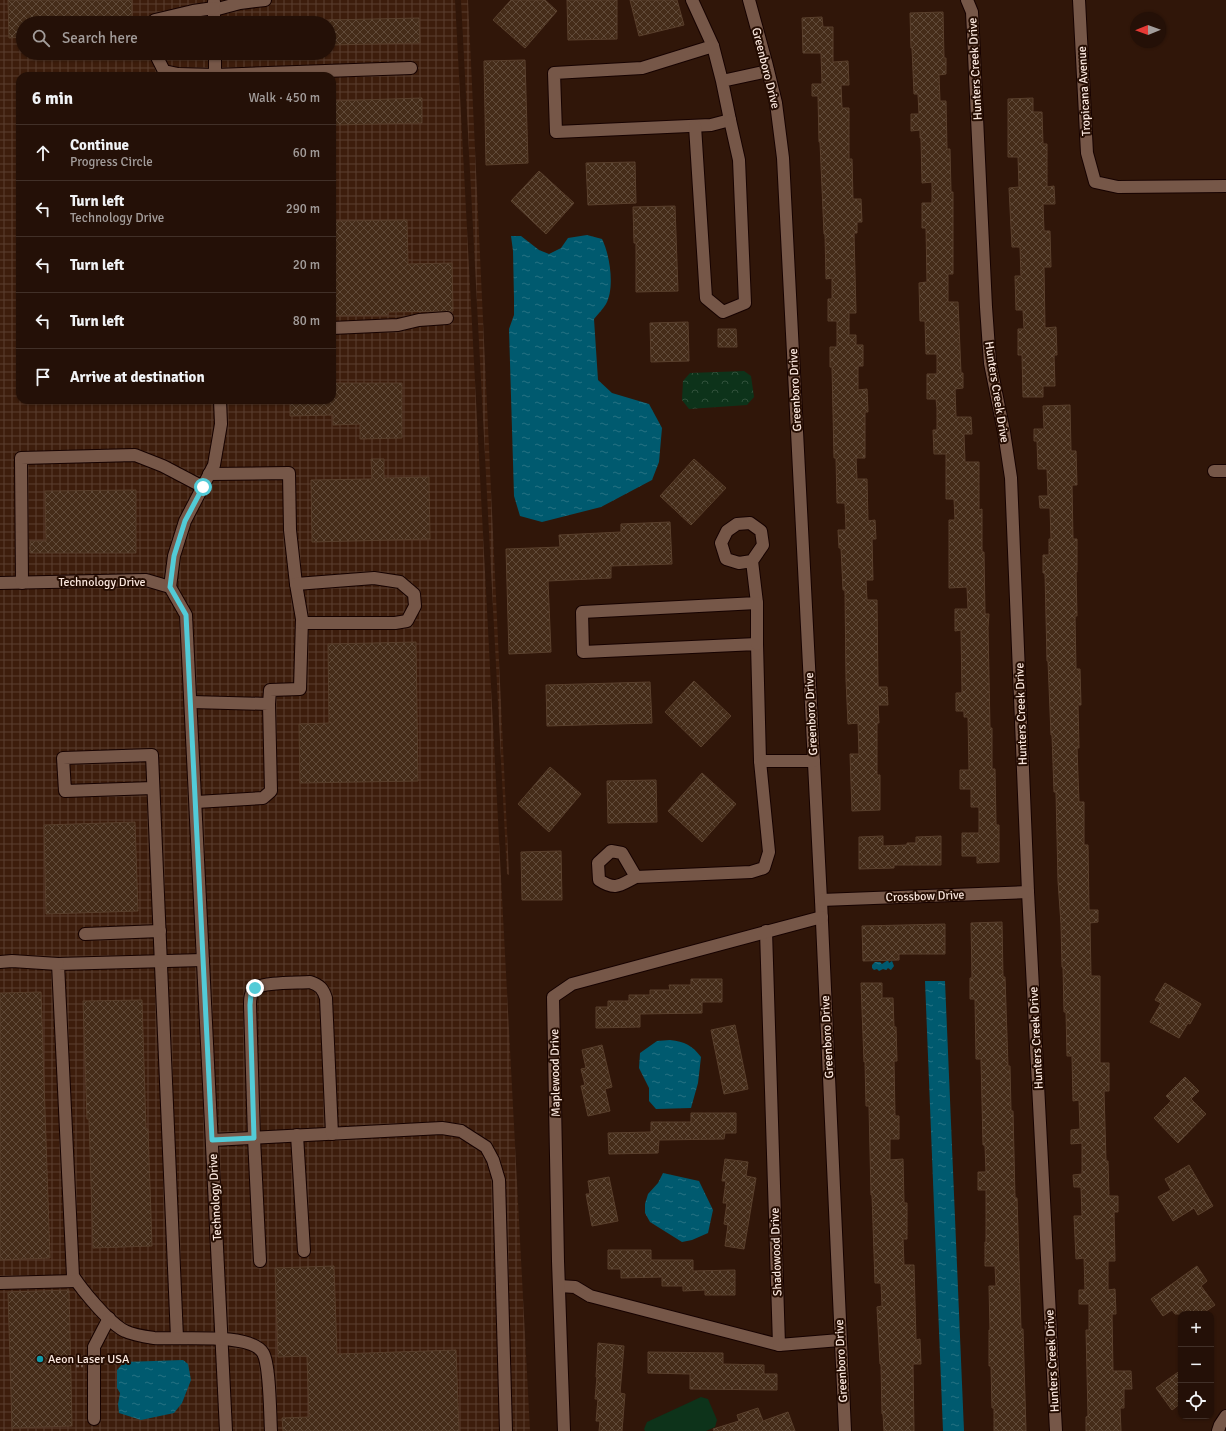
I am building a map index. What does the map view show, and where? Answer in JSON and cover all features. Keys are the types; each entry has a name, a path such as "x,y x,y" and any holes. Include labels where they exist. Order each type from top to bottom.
{"street":[{"path":"172,16 214,6 265,0"},
{"path":"692,0 713,46 739,160 745,303 723,312 706,298 695,126"},
{"name":"Greenboro Drive","path":"749,0 776,103 783,158 822,916 845,1431"},
{"name":"Hunters Creek Drive","path":"967,0 972,12 990,363 1004,432 1011,478 1028,892 1056,1431"},
{"name":"Tropicana Avenue","path":"1079,0 1086,153 1095,182 1118,186 1226,186"},
{"path":"713,46 642,68 554,73 556,132 711,125 730,120"},
{"path":"158,60 164,71 169,72"},
{"path":"215,60 215,72"},
{"path":"299,72 411,68"},
{"path":"722,81 768,71"},
{"path":"336,328 398,325 419,320 447,318"},
{"path":"170,587 174,556 185,521 214,465 221,424 220,404"},
{"path":"22,583 21,458 135,456 163,466 203,487"},
{"path":"196,802 263,798 271,791 270,690 300,689 302,623 290,530 289,473 209,474"},
{"path":"636,877 751,872 764,868 769,852 760,762 757,603 752,561"},
{"path":"296,584 374,578 400,582 414,594 415,606 407,621 395,623 302,623"},
{"name":"Technology Drive","path":"0,583 146,580 170,587 186,615 226,1431"},
{"path":"757,603 582,612 583,652 757,644"},
{"path":"191,702 269,704"},
{"path":"153,788 65,791 63,758 152,755 177,1338"},
{"path":"760,762 814,761"},
{"name":"Crossbow Drive","path":"821,900 1028,892"},
{"name":"Maplewood Drive","path":"564,1431 559,1286 553,997 572,984 822,916"},
{"path":"85,934 160,931"},
{"name":"Shadowood Drive","path":"766,931 778,1345"},
{"path":"0,962 12,961 58,964 203,960"},
{"path":"58,964 73,1276 83,1291 109,1318 125,1331 154,1338 222,1338 258,1346 264,1354 268,1374 271,1431"},
{"path":"260,1261 250,1005 251,994 255,988 271,984 310,982 317,984 323,990 326,998 332,1134"},
{"path":"212,1140 442,1128 461,1131 486,1146 493,1160 499,1180 506,1431"},
{"path":"297,1136 304,1251"},
{"path":"0,1283 76,1281"},
{"path":"559,1286 576,1287 590,1296 778,1345 840,1340"},
{"path":"94,1419 94,1347 109,1318"},
{"path":"1218,1431 1226,1416"}],"shaded area":[{"path":"0,0 455,0 530,1431 0,1431"},
{"path":"461,0 468,0 509,875 507,874"}],"green space":[{"path":"744,371 751,376 754,397 747,405 689,409 682,400 683,381 690,373"},
{"path":"701,1397 708,1399 717,1420 715,1427 706,1431 645,1431 644,1429 647,1422"}],"water":[{"path":"587,235 602,239 609,262 611,281 609,297 606,304 594,319 598,380 612,393 649,404 662,428 659,462 652,480 601,507 542,522 520,516 514,496 509,329 514,315 513,251 511,236 521,236 539,250 549,254 561,248 568,238"},
{"path":"888,960 889,963 892,961 894,966 891,970 888,968 886,970 883,969 879,971 872,968 872,965 875,962 880,962 882,964"},
{"path":"925,981 945,981 964,1431 943,1431"},
{"path":"670,1040 688,1045 701,1057 698,1083 691,1108 656,1109 649,1101 649,1088 639,1068 640,1053 657,1041"},
{"path":"663,1173 699,1181 713,1210 708,1233 692,1240 682,1242 650,1222 645,1213 645,1204 648,1194 658,1183"},
{"path":"183,1360 188,1364 191,1380 182,1403 174,1413 141,1420 119,1413 118,1404 120,1393 117,1388 117,1370 124,1362"}],"building":[{"path":"8,0 132,0 132,16 16,16 16,38 9,38"},
{"path":"511,0 545,0 557,11 525,48 493,20"},
{"path":"567,0 617,0 617,39 568,40"},
{"path":"630,0 677,0 684,25 639,36"},
{"path":"943,12 944,58 946,58 946,74 939,75 940,101 946,101 947,149 950,149 951,192 953,192 953,274 948,274 948,302 958,302 961,373 963,373 963,388 955,389 956,417 971,417 972,434 964,434 965,462 979,462 979,510 982,509 982,552 984,552 985,614 989,614 990,728 992,728 992,769 995,769 996,825 999,825 999,862 977,863 977,856 962,856 962,833 979,833 979,807 971,807 971,789 960,789 960,770 969,770 968,717 964,717 964,711 956,711 956,693 962,693 961,630 955,631 955,609 968,609 967,587 949,588 949,520 955,520 954,499 946,499 946,454 934,454 933,430 937,430 937,408 936,399 927,399 927,374 937,374 937,354 926,354 925,321 920,321 919,283 927,282 926,228 922,228 922,203 932,203 932,182 922,183 920,130 911,131 911,114 919,114 918,94 914,94 910,13"},
{"path":"822,17 823,27 833,27 833,62 848,61 849,85 841,85 842,108 849,108 849,159 852,159 853,199 861,199 862,222 857,222 857,233 854,233 856,313 849,313 849,335 856,335 856,345 863,345 863,366 858,366 858,390 867,389 868,412 865,412 865,458 856,458 857,479 867,479 868,521 875,520 876,539 872,539 873,580 866,580 867,600 877,600 878,687 887,687 888,705 878,705 879,723 877,723 877,775 880,775 880,810 852,811 850,754 859,754 858,723 848,724 845,590 843,590 841,548 839,548 838,530 846,530 845,503 837,503 836,458 834,458 832,367 830,367 830,347 837,347 837,321 828,321 828,299 832,299 832,278 826,279 818,96 812,96 812,84 822,84 821,53 803,53 802,18"},
{"path":"419,18 420,43 336,45 336,20"},
{"path":"525,60 528,163 486,165 484,61"},
{"path":"422,98 422,123 336,125 336,101"},
{"path":"1033,98 1033,112 1042,112 1043,144 1047,144 1047,187 1054,186 1055,204 1043,204 1044,231 1050,231 1051,267 1044,267 1045,328 1056,327 1057,355 1054,355 1055,386 1043,386 1043,397 1023,397 1022,355 1018,355 1018,329 1024,329 1023,310 1016,310 1015,276 1021,276 1020,247 1012,247 1009,188 1019,187 1018,157 1008,157 1008,99"},
{"path":"635,162 636,203 588,205 586,163"},
{"path":"539,171 574,203 546,234 511,201"},
{"path":"675,206 678,291 636,292 636,243 634,243 633,207"},
{"path":"407,220 408,264 452,263 453,311 388,312 388,315 336,316 336,221"},
{"path":"688,322 689,361 651,362 650,323"},
{"path":"718,329 736,329 737,347 718,347"},
{"path":"336,383 402,383 402,438 360,439 360,424 333,425 333,415 290,416 290,404 336,404"},
{"path":"1070,405 1071,451 1076,451 1077,485 1072,485 1073,539 1077,539 1077,616 1075,616 1076,669 1080,669 1081,705 1078,705 1079,748 1077,748 1079,802 1084,802 1084,845 1088,845 1089,910 1098,910 1098,922 1090,923 1091,976 1100,976 1100,1063 1109,1063 1109,1091 1104,1091 1106,1161 1108,1161 1109,1196 1118,1196 1118,1212 1114,1212 1115,1261 1108,1261 1108,1290 1115,1289 1116,1314 1112,1314 1113,1371 1131,1371 1132,1389 1124,1389 1124,1408 1120,1408 1121,1431 1086,1431 1086,1417 1088,1416 1086,1330 1089,1330 1089,1304 1079,1304 1079,1290 1085,1290 1084,1258 1076,1259 1074,1216 1082,1216 1081,1187 1074,1187 1073,1175 1082,1174 1082,1143 1071,1144 1071,1130 1080,1129 1079,1100 1073,1101 1072,1056 1067,1056 1066,1012 1064,1012 1058,881 1056,792 1054,792 1047,661 1045,573 1043,573 1043,555 1049,555 1049,539 1051,539 1050,508 1040,508 1039,496 1048,496 1047,469 1038,469 1037,441 1034,441 1034,429 1044,429 1043,406"},
{"path":"371,459 384,459 384,478 429,477 430,539 312,542 311,480 372,479"},
{"path":"694,459 726,488 691,525 660,496"},
{"path":"136,490 136,553 30,553 30,541 46,541 45,491"},
{"path":"670,522 672,564 611,566 611,578 548,581 551,652 509,654 506,549 560,547 559,535 621,532 621,524"},
{"path":"416,642 418,781 300,783 299,724 329,723 328,644"},
{"path":"694,681 731,716 701,747 665,712"},
{"path":"650,682 652,723 547,726 546,685"},
{"path":"550,767 581,794 549,832 518,804"},
{"path":"702,773 736,804 702,842 668,811"},
{"path":"656,780 657,822 608,823 607,781"},
{"path":"135,822 138,911 46,914 44,825"},
{"path":"883,836 883,846 916,843 916,837 941,836 941,865 894,865 894,868 859,869 859,837"},
{"path":"561,851 562,900 522,900 521,852"},
{"path":"1002,922 1003,977 1005,977 1008,1066 1010,1066 1011,1111 1013,1111 1015,1198 1017,1198 1026,1431 994,1431 991,1366 989,1366 989,1286 996,1286 995,1266 985,1266 986,1190 978,1190 978,1172 986,1172 985,1145 983,1145 981,1059 976,1059 975,999 970,999 970,978 972,978 971,923"},
{"path":"945,924 945,954 899,954 899,960 863,961 862,926"},
{"path":"691,979 722,979 722,1002 702,1002 702,1013 640,1014 640,1027 596,1028 596,1007 608,1007 608,1001 629,1001 629,995 650,995 650,990 670,990 669,985 691,985"},
{"path":"861,983 882,983 882,998 893,998 897,1061 894,1061 895,1116 899,1116 899,1139 890,1139 890,1160 903,1159 904,1203 907,1203 907,1239 903,1239 904,1265 914,1265 916,1340 920,1339 921,1364 913,1364 914,1431 884,1431 877,1307 882,1306 881,1283 875,1283 869,1106 866,1106"},
{"path":"1165,983 1201,1004 1190,1024 1188,1023 1179,1038 1150,1022 1161,1003 1155,1000"},
{"path":"41,992 50,1258 0,1260 0,993"},
{"path":"142,1000 146,1129 148,1129 152,1246 93,1248 89,1119 87,1119 83,1001"},
{"path":"735,1025 748,1089 724,1094 711,1030"},
{"path":"602,1045 612,1087 605,1089 610,1111 588,1116 581,1086 585,1085 581,1069 586,1068 582,1050"},
{"path":"1185,1077 1199,1091 1191,1099 1206,1114 1178,1143 1154,1118 1171,1101 1166,1096"},
{"path":"691,1113 736,1113 736,1133 725,1133 724,1139 659,1140 658,1153 609,1154 608,1133 651,1132 651,1122 691,1122"},
{"path":"725,1159 748,1162 746,1176 756,1178 744,1249 725,1246 728,1225 724,1224 727,1203 723,1203 726,1181 722,1181"},
{"path":"1189,1165 1213,1206 1198,1215 1194,1208 1173,1221 1158,1197 1171,1190 1165,1179"},
{"path":"609,1177 618,1221 592,1226 586,1194 590,1194 588,1181"},
{"path":"608,1250 651,1250 651,1260 693,1260 693,1271 735,1270 735,1295 705,1295 705,1290 683,1291 683,1286 662,1286 662,1277 621,1278 621,1269 608,1269"},
{"path":"334,1266 337,1354 456,1350 459,1431 283,1431 282,1418 309,1417 307,1356 278,1357 275,1268"},
{"path":"1197,1266 1207,1281 1201,1286 1215,1305 1206,1311 1178,1311 1178,1314 1175,1314 1172,1310 1163,1316 1151,1299"},
{"name":"Aeon Laser USA","path":"69,1290 72,1426 12,1428 8,1292"},
{"path":"598,1343 624,1346 620,1393 625,1394 622,1431 599,1431 600,1421 596,1421 598,1399 595,1399"},
{"path":"648,1352 723,1353 723,1364 764,1365 764,1374 777,1374 777,1390 690,1389 690,1374 648,1373"},
{"path":"1178,1372 1178,1405 1172,1410 1156,1388"},
{"path":"758,1408 763,1421 788,1412 795,1431 714,1431 713,1429 739,1421 737,1415"}],"place":[{"name":"Aeon Laser USA","path":"40,1359"}],"route":[{"path":"203,487 185,521 174,556 170,587 186,615 212,1140 254,1138 250,1005 251,994 255,988"}]}
